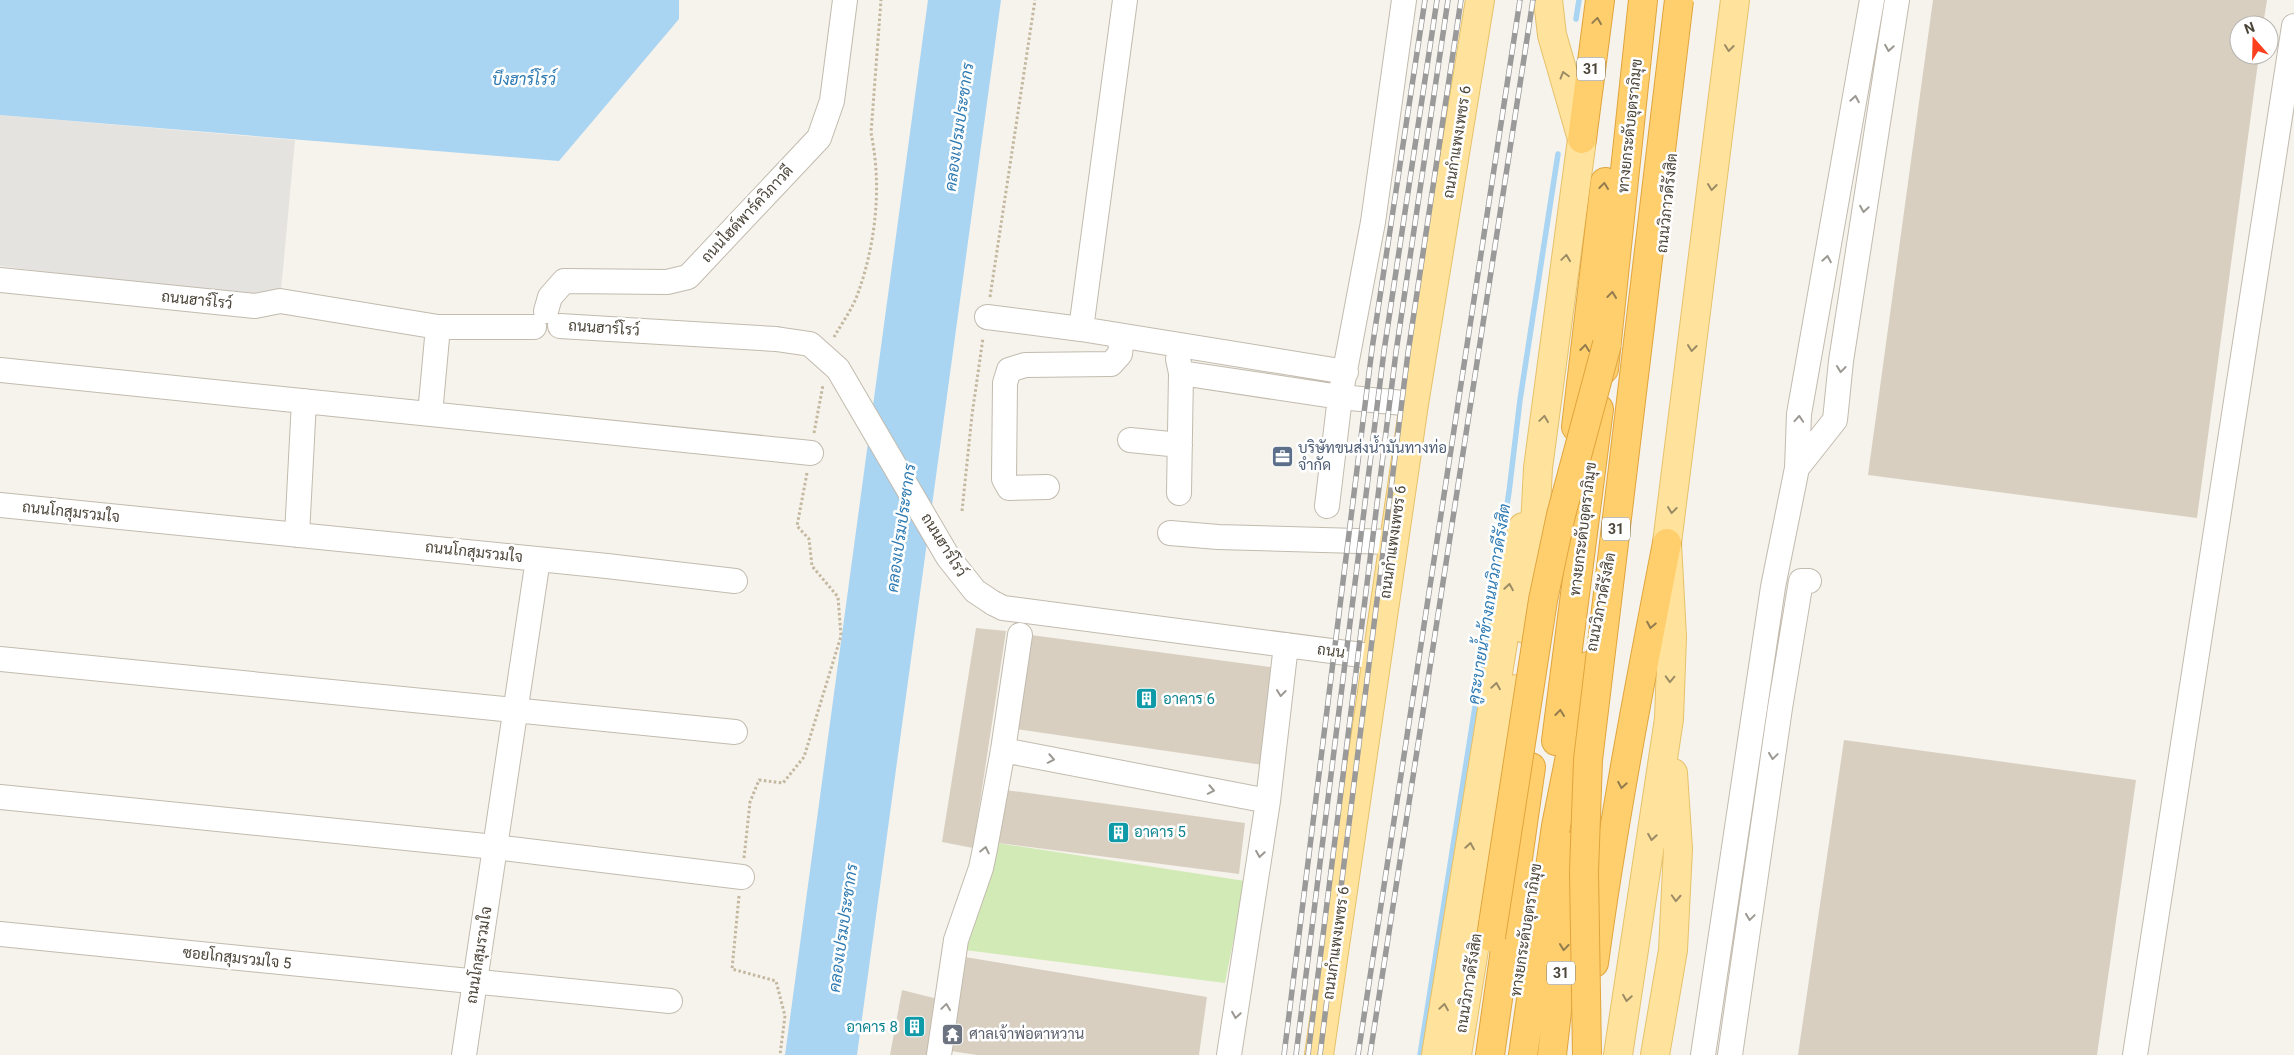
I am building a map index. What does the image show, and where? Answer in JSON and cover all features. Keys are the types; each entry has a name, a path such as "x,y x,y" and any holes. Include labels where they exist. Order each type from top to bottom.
{"highway":[{"name":"31","path":"1582,139 1600,0"},
{"name":"ถนนวิภาวดีรังสิต","path":"1490,1055 1563,539 1626,0"},
{"name":"ทางยกระดับอุตราภิมุข","path":"1507,1055 1559,721 1607,344 1643,0"},
{"name":"31","path":"1552,1055 1568,898 1588,760 1678,0"},
{"name":"ถนนวิภาวดีรังสิต","path":"1523,1055 1556,826 1648,371 1689,0"},
{"path":"1472,1055 1543,600 1561,515 1607,344"},
{"path":"1582,1055 1601,908 1638,691 1667,543"},
{"path":"1587,1055 1584,872 1588,760"}],"main road":[{"name":"ถนนกำแพงเพชร 6","path":"1319,1055 1414,404 1480,0"},
{"path":"1548,0 1552,35 1582,139"},
{"path":"1655,1055 1673,950 1678,849 1669,720 1672,637 1667,543 1736,0"},
{"name":"ถนนวิภาวดีรังสิต","path":"1458,1055 1532,583 1538,468 1582,139"},
{"path":"1436,1055 1504,636 1508,585 1538,468"},
{"path":"1618,1055 1669,720"}],"street":[{"name":"ถนนไฮด์พาร์ควิภาวดี","path":"547,321 550,297 564,281 667,282 688,276 819,138 832,101 845,0"},
{"path":"1081,328 1125,0"},
{"path":"1327,506 1340,397 1373,222 1404,0"},
{"path":"1703,1055 1773,587 1797,468 1799,414 1872,0"},
{"path":"1797,468 1836,420 1841,361 1897,0"},
{"path":"2135,1055 2294,26"},
{"name":"ถนนฮาร์โรว์","path":"0,280 255,306 280,301 430,326 547,321 776,339 810,344 838,369 948,557 975,591 993,603 1003,608 1286,644"},
{"path":"987,317 1081,328 1346,372"},
{"path":"422,414 430,326"},
{"path":"1047,487 1009,488 1004,478 1005,383 1009,370 1025,365 1112,364 1120,354 1122,336"},
{"path":"1179,493 1181,373 1178,363 1181,345"},
{"path":"0,370 811,453"},
{"path":"1181,373 1340,397 1414,404"},
{"path":"297,535 304,401"},
{"path":"1130,440 1180,445"},
{"name":"ถนนโกสุมรวมใจ","path":"0,505 538,559 464,1055"},
{"path":"1170,533 1218,537 1393,542"},
{"path":"538,559 735,581"},
{"path":"1730,1055 1780,708 1801,581 1809,581"},
{"path":"939,1055 956,940 981,868 1003,750 1020,635"},
{"path":"1229,1055 1268,801 1286,644"},
{"name":"ถนน","path":"1286,644 1377,656"},
{"path":"0,659 734,732"},
{"path":"1756,704 1780,708"},
{"path":"1003,750 1268,801"},
{"path":"0,797 495,847 742,877"},
{"name":"ซอยโกสุมรวมใจ 5","path":"0,934 670,1001"}],"path":[{"path":"833,340 858,294 870,248 877,205 876,154 871,133 881,0"},
{"path":"962,511 972,415 1035,0"},
{"path":"780,1055 785,1016 776,981 732,969 750,802 760,780 783,783 804,757 841,636 838,597 812,566 809,539 797,526 824,384"}],"green space":[{"path":"991,842 1245,881 1225,983 957,949"}],"shaded area":[{"path":"0,115 295,140 280,301 0,266"}],"water":[{"name":"บึงฮาร์โรว์","path":"0,0 679,0 679,19 559,161 0,115"},
{"name":"คลองเปรมประชากร","path":"928,0 1001,0 857,1055 785,1055"}],"building":[{"path":"1933,0 2267,0 2265,15 2229,15 2229,65 2258,65 2197,518 1868,475"},
{"path":"976,628 1006,631 973,848 942,842"},
{"name":"อาคาร 6","path":"1031,635 1278,668 1263,765 1016,729"},
{"path":"1844,740 2136,780 2097,1055 1798,1055"},
{"name":"อาคาร 5","path":"999,789 1245,823 1239,874 991,842"},
{"path":"965,957 1207,997 1199,1055 977,1055 951,1051"},
{"name":"อาคาร 8","path":"902,990 938,999 930,1055 890,1055"}],"waterway":[{"name":"คูระบายน้ำข้างถนนวิภาวดีรังสิต","path":"1576,19 1579,0"},
{"name":"คูระบายน้ำข้างถนนวิภาวดีรังสิต","path":"1420,1055 1509,492 1520,400 1558,154"}],"railway":[{"path":"1284,1055 1372,349 1425,0"},
{"path":"1296,1055 1384,351 1437,0"},
{"path":"1308,1055 1396,352 1448,0"},
{"path":"1320,1055 1408,353 1461,0"},
{"path":"1358,1055 1520,0"},
{"path":"1370,1055 1533,0"}],"place":[{"name":"บริษัทขนส่งน้ำมันทางท่อ จำกัด","path":"1282,457"},
{"name":"อาคาร 6","path":"1147,699"},
{"name":"อาคาร 5","path":"1118,832"},
{"name":"อาคาร 8","path":"914,1027"},
{"name":"ศาลเจ้าพ่อตาหวาน","path":"953,1034"}]}
